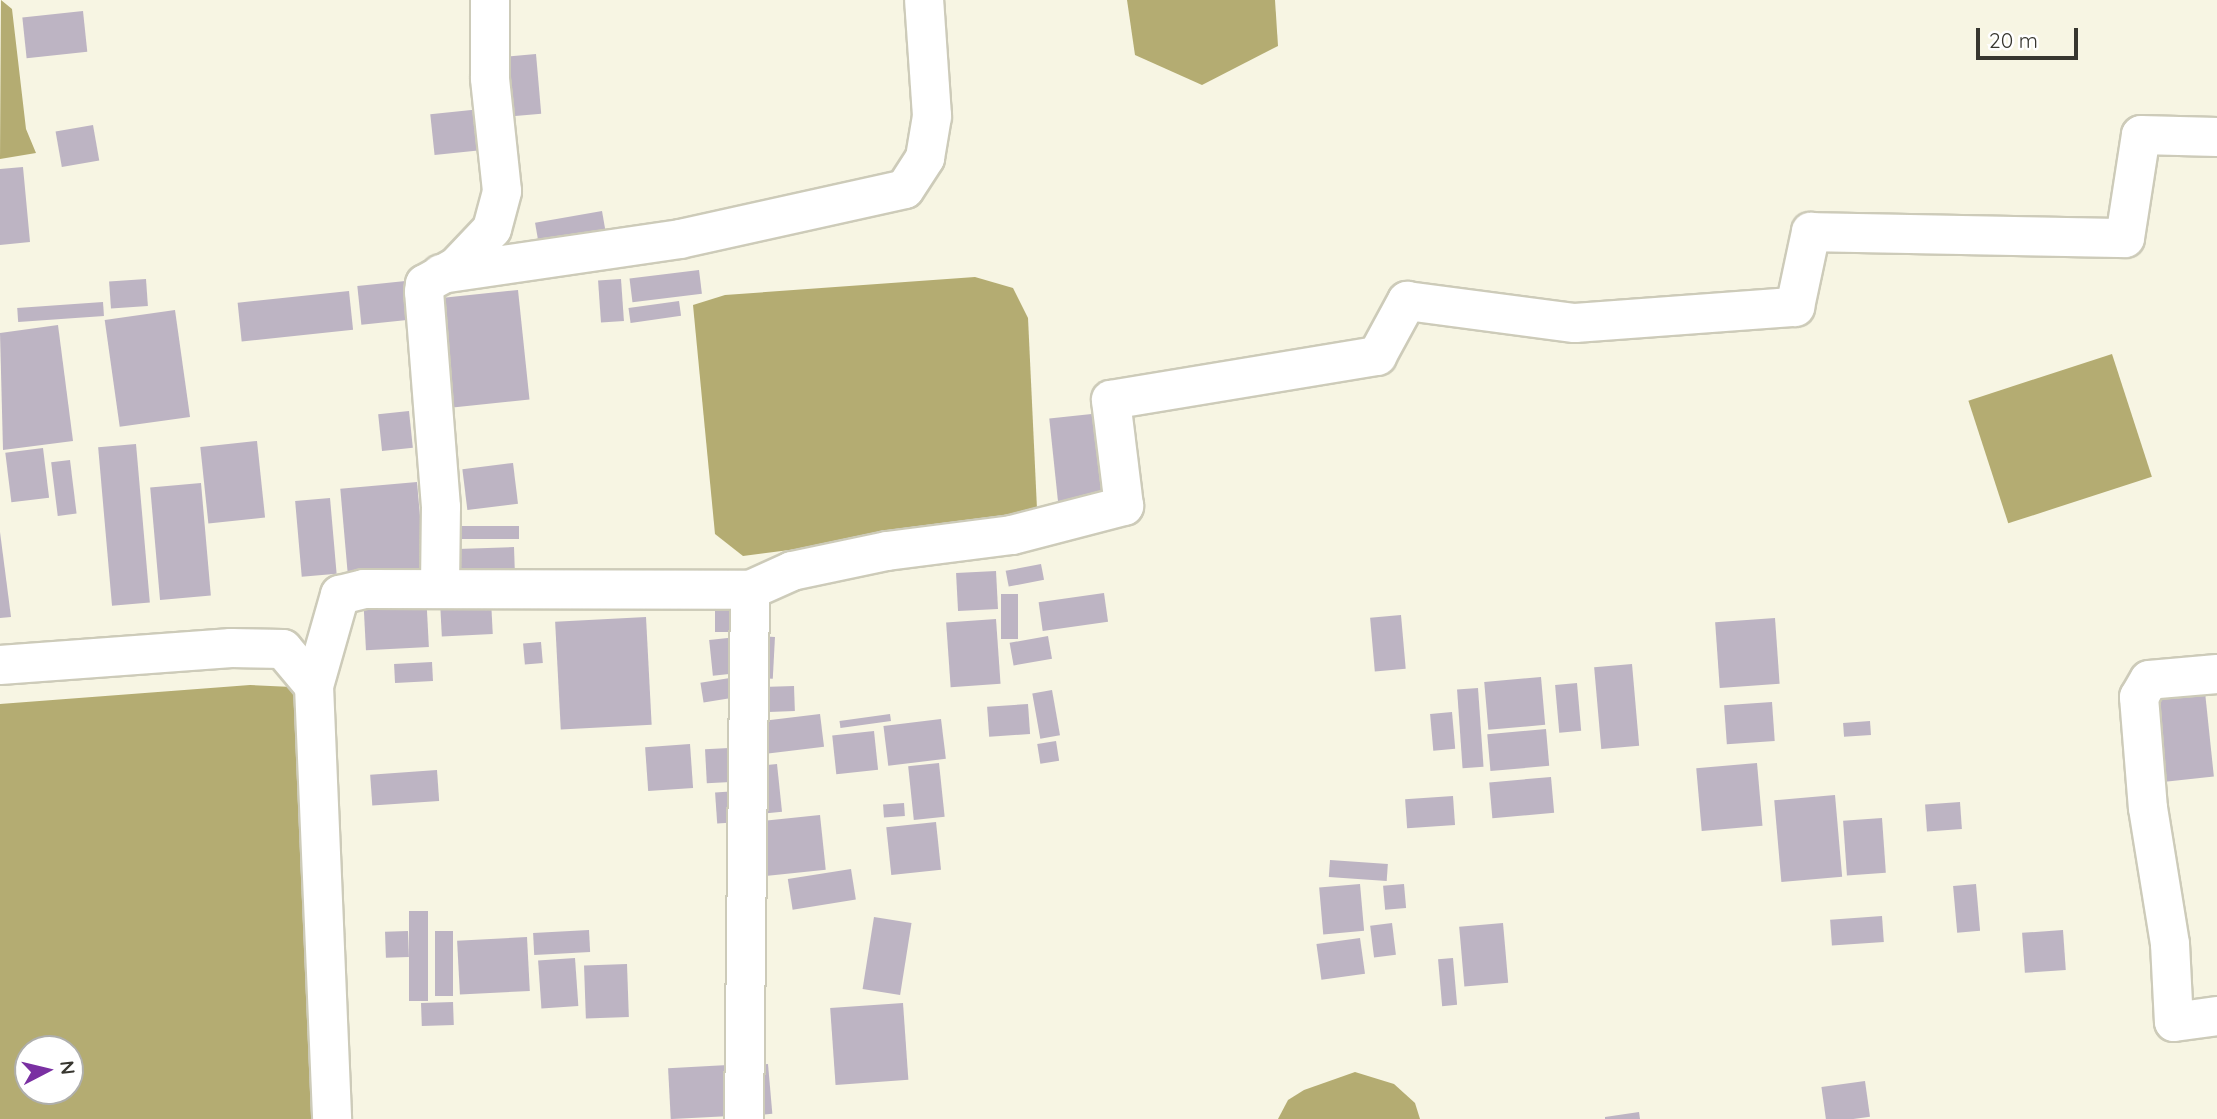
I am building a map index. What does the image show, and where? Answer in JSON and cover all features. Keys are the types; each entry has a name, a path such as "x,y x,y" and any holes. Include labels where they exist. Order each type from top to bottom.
{"street":[{"path":"440,587 440,507 424,292 425,284 456,267 492,229 502,191 490,78 490,0"},
{"path":"441,274 680,239 905,189 925,158 932,116 924,0"},
{"path":"331,1119 314,686 340,595 363,589 440,587 750,590 792,571 887,551 1012,536 1124,506 1111,400 1377,356 1407,301 1575,323 1794,307 1811,232 2125,239 2141,135 2217,137"},
{"path":"744,1119 750,590"},
{"path":"0,665 230,648 283,649 314,686"},
{"path":"2217,674 2149,680 2139,697 2148,808 2170,944 2174,1022 2217,1016"}],"shaded area":[{"path":"1,0 12,9 26,129 36,153 0,159"},
{"path":"1127,0 1275,0 1278,46 1202,85 1135,55"},
{"path":"975,277 1013,288 1028,318 1037,509 1024,520 743,556 715,534 693,305 725,295"},
{"path":"2112,354 2152,477 2008,523 1968,401"},
{"path":"250,685 292,687 296,704 317,1119 0,1119 0,704"},
{"path":"1355,1072 1394,1084 1415,1103 1420,1119 1278,1119 1288,1100 1304,1090"}],"building":[{"path":"83,11 87,52 27,58 22,17"},
{"path":"536,54 541,114 509,117 504,57"},
{"path":"481,109 485,150 435,155 430,114"},
{"path":"93,125 99,160 62,167 56,132"},
{"path":"23,167 30,242 0,245 0,169"},
{"path":"602,211 606,234 539,245 535,223"},
{"path":"699,270 702,294 632,302 630,279"},
{"path":"146,279 148,306 111,309 109,282"},
{"path":"621,279 624,321 601,323 598,281"},
{"path":"415,280 419,319 361,325 357,286"},
{"path":"518,290 529,399 448,408 436,299"},
{"path":"349,291 353,330 242,341 238,303"},
{"path":"679,301 681,316 631,323 628,308"},
{"path":"103,302 104,316 18,322 17,308"},
{"path":"175,310 190,417 120,427 105,320"},
{"path":"58,325 73,441 3,450 0,333"},
{"path":"409,411 413,448 382,451 378,414"},
{"path":"1101,413 1110,499 1058,504 1049,418"},
{"path":"257,441 265,518 208,524 200,447"},
{"path":"136,444 150,602 112,606 98,447"},
{"path":"43,448 49,498 11,502 5,453"},
{"path":"70,460 77,514 58,516 51,462"},
{"path":"513,463 518,504 467,510 462,469"},
{"path":"417,482 425,572 348,578 340,489"},
{"path":"201,483 211,596 160,600 150,487"},
{"path":"330,498 337,574 302,577 295,501"},
{"path":"459,526 519,526 519,539 459,539"},
{"path":"0,532 11,617 0,618"},
{"path":"514,547 515,581 451,583 450,549"},
{"path":"1041,564 1044,580 1009,587 1006,571"},
{"path":"996,571 998,609 958,611 956,573"},
{"path":"426,592 429,647 366,650 363,595"},
{"path":"1104,593 1108,622 1043,631 1039,602"},
{"path":"1001,594 1018,594 1018,639 1001,639"},
{"path":"491,600 493,634 442,637 440,603"},
{"path":"715,605 736,605 736,632 715,632"},
{"path":"1401,615 1406,669 1375,671 1370,618"},
{"path":"646,617 652,725 561,730 555,622"},
{"path":"1775,618 1780,684 1720,688 1715,622"},
{"path":"996,619 1001,684 951,687 946,622"},
{"path":"758,636 775,637 773,679 756,678"},
{"path":"1048,636 1052,659 1014,665 1010,643"},
{"path":"737,637 741,673 713,676 709,640"},
{"path":"541,642 543,663 525,664 523,644"},
{"path":"432,662 433,681 395,683 394,664"},
{"path":"1632,664 1639,746 1601,749 1594,667"},
{"path":"736,677 739,697 704,702 700,683"},
{"path":"1541,677 1545,725 1488,730 1484,682"},
{"path":"1577,683 1581,731 1559,733 1555,685"},
{"path":"794,686 795,711 760,712 759,687"},
{"path":"1478,688 1484,767 1463,768 1457,689"},
{"path":"1052,690 1060,735 1040,739 1032,693"},
{"path":"2205,692 2214,777 2158,782 2149,698"},
{"path":"1772,702 1775,741 1727,744 1724,705"},
{"path":"1028,704 1030,734 989,737 987,707"},
{"path":"1452,712 1455,749 1433,751 1430,714"},
{"path":"820,714 824,747 761,754 757,722"},
{"path":"890,714 891,721 840,728 839,721"},
{"path":"941,719 946,759 888,766 883,726"},
{"path":"1870,721 1871,735 1844,737 1843,723"},
{"path":"1546,729 1549,766 1490,771 1487,734"},
{"path":"874,731 878,770 836,774 832,735"},
{"path":"1056,741 1059,761 1040,764 1037,744"},
{"path":"690,744 693,788 648,791 645,747"},
{"path":"729,748 731,782 707,783 705,749"},
{"path":"939,763 945,817 914,820 908,766"},
{"path":"1757,763 1762,826 1702,831 1696,768"},
{"path":"777,764 782,812 758,814 753,767"},
{"path":"437,770 439,801 372,806 370,775"},
{"path":"1551,777 1554,813 1492,818 1489,782"},
{"path":"738,791 740,822 717,824 715,793"},
{"path":"1835,795 1842,877 1781,882 1774,800"},
{"path":"1453,796 1455,825 1407,828 1405,799"},
{"path":"1960,802 1962,829 1927,831 1925,804"},
{"path":"904,803 905,816 884,817 883,804"},
{"path":"820,815 826,870 763,876 757,822"},
{"path":"1882,818 1886,873 1847,876 1843,821"},
{"path":"936,822 941,870 891,875 886,827"},
{"path":"1330,860 1388,864 1387,881 1329,877"},
{"path":"851,869 856,900 793,910 788,879"},
{"path":"1360,884 1364,931 1323,934 1319,888"},
{"path":"1404,884 1406,908 1385,910 1383,886"},
{"path":"1976,884 1980,931 1957,933 1953,886"},
{"path":"409,911 428,911 428,1001 409,1001"},
{"path":"1882,916 1884,942 1832,946 1830,920"},
{"path":"874,917 912,923 900,995 863,989"},
{"path":"1392,923 1396,955 1374,957 1370,926"},
{"path":"1503,923 1508,983 1464,987 1459,927"},
{"path":"589,930 590,952 534,955 533,933"},
{"path":"2063,930 2066,970 2025,973 2022,933"},
{"path":"408,931 409,957 386,958 385,932"},
{"path":"435,931 453,931 453,996 435,996"},
{"path":"527,937 530,991 460,995 457,941"},
{"path":"1360,938 1365,974 1321,980 1316,944"},
{"path":"575,958 578,1006 541,1008 538,961"},
{"path":"1453,958 1457,1005 1442,1006 1438,959"},
{"path":"627,964 629,1017 586,1018 584,966"},
{"path":"453,1002 454,1025 422,1026 421,1003"},
{"path":"903,1003 908,1080 836,1085 830,1008"},
{"path":"768,1064 772,1114 752,1116 748,1066"},
{"path":"728,1065 731,1116 671,1119 668,1068"},
{"path":"1865,1081 1870,1117 1826,1119 1821,1087"},
{"path":"1639,1112 1640,1119 1605,1119 1605,1117"}]}
